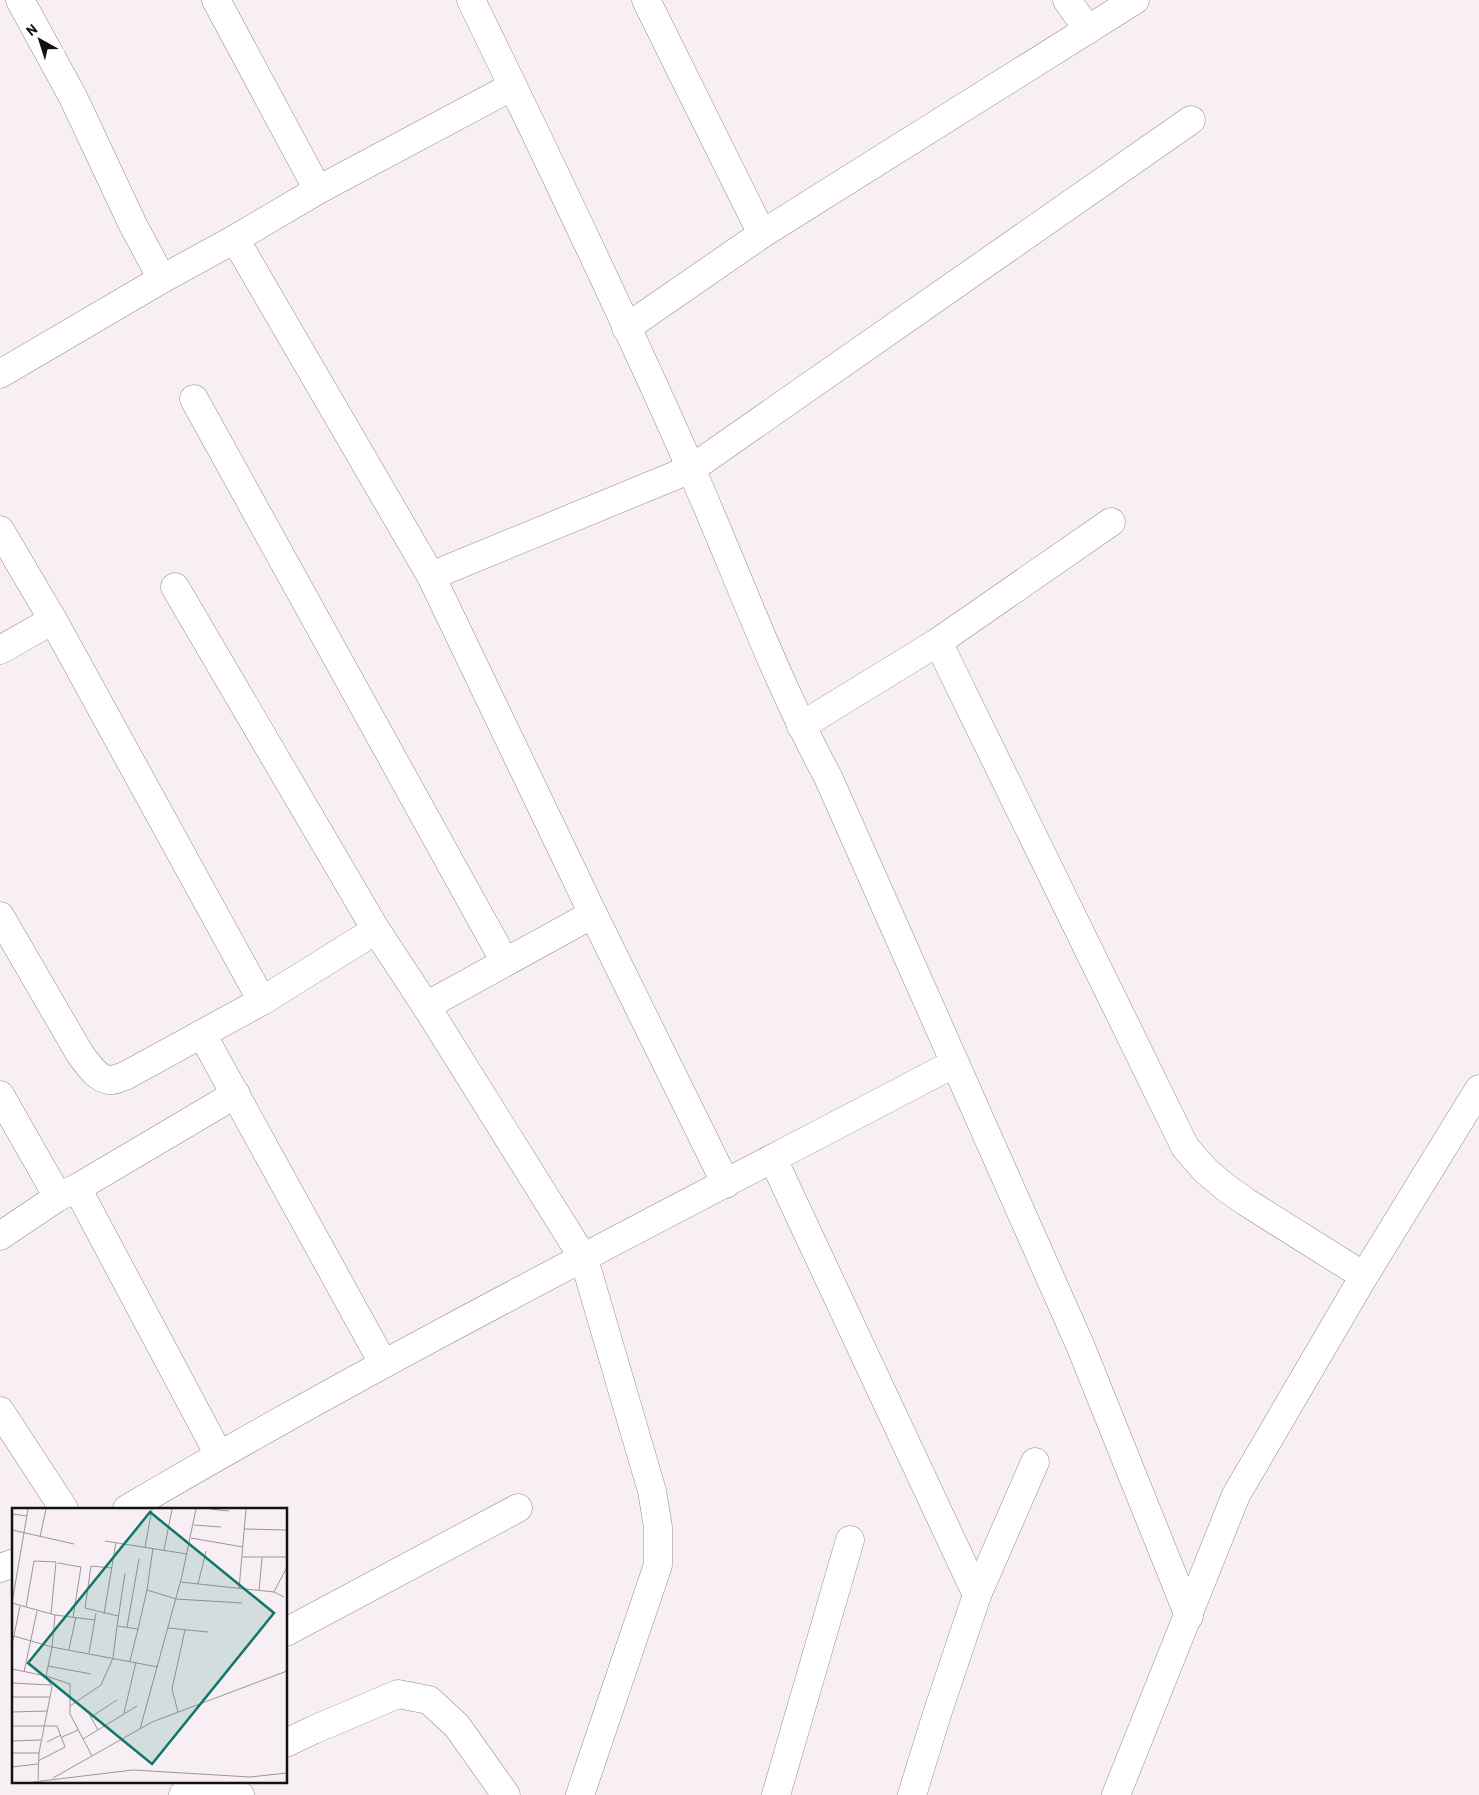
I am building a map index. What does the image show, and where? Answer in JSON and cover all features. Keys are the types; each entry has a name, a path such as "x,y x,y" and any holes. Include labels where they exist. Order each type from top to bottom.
{"street":[{"path":"20,0 73,97 133,225 162,279"},
{"path":"216,0 318,190"},
{"path":"471,0 602,270 626,328 691,469 801,726 828,777 1080,1345 1189,1616"},
{"path":"646,0 762,234"},
{"path":"1067,0 1088,30"},
{"path":"626,328 762,234 1135,0"},
{"path":"0,374 318,190 513,86"},
{"path":"431,576 691,469 1191,120"},
{"path":"235,239 431,576 593,914 726,1184"},
{"path":"194,399 505,962"},
{"path":"801,726 938,642 1111,522"},
{"path":"0,530 53,620 262,1001"},
{"path":"175,587 376,930 426,1006 584,1259 652,1491 658,1527 658,1565 580,1795"},
{"path":"0,650 53,620"},
{"path":"938,642 1185,1147 1205,1170 1225,1187 1364,1276"},
{"path":"426,1006 593,914"},
{"path":"0,916 80,1054 91,1069 102,1078 110,1080 125,1076 262,1001 376,930"},
{"path":"202,1034 383,1363"},
{"path":"129,1508 383,1363 955,1063"},
{"path":"1116,1795 1236,1495 1364,1276 1479,1089"},
{"path":"0,1236 68,1193 236,1094"},
{"path":"0,1095 68,1193 219,1455"},
{"path":"772,1159 977,1595"},
{"path":"0,1411 63,1508"},
{"path":"912,1795 977,1595 1034,1462"},
{"path":"288,1631 518,1508"},
{"path":"776,1795 850,1540"},
{"path":"0,1568 12,1564"},
{"path":"288,1742 398,1694 428,1700 458,1726 506,1795"},
{"path":"183,1795 208,1782"},
{"path":"212,1782 240,1795"}]}
